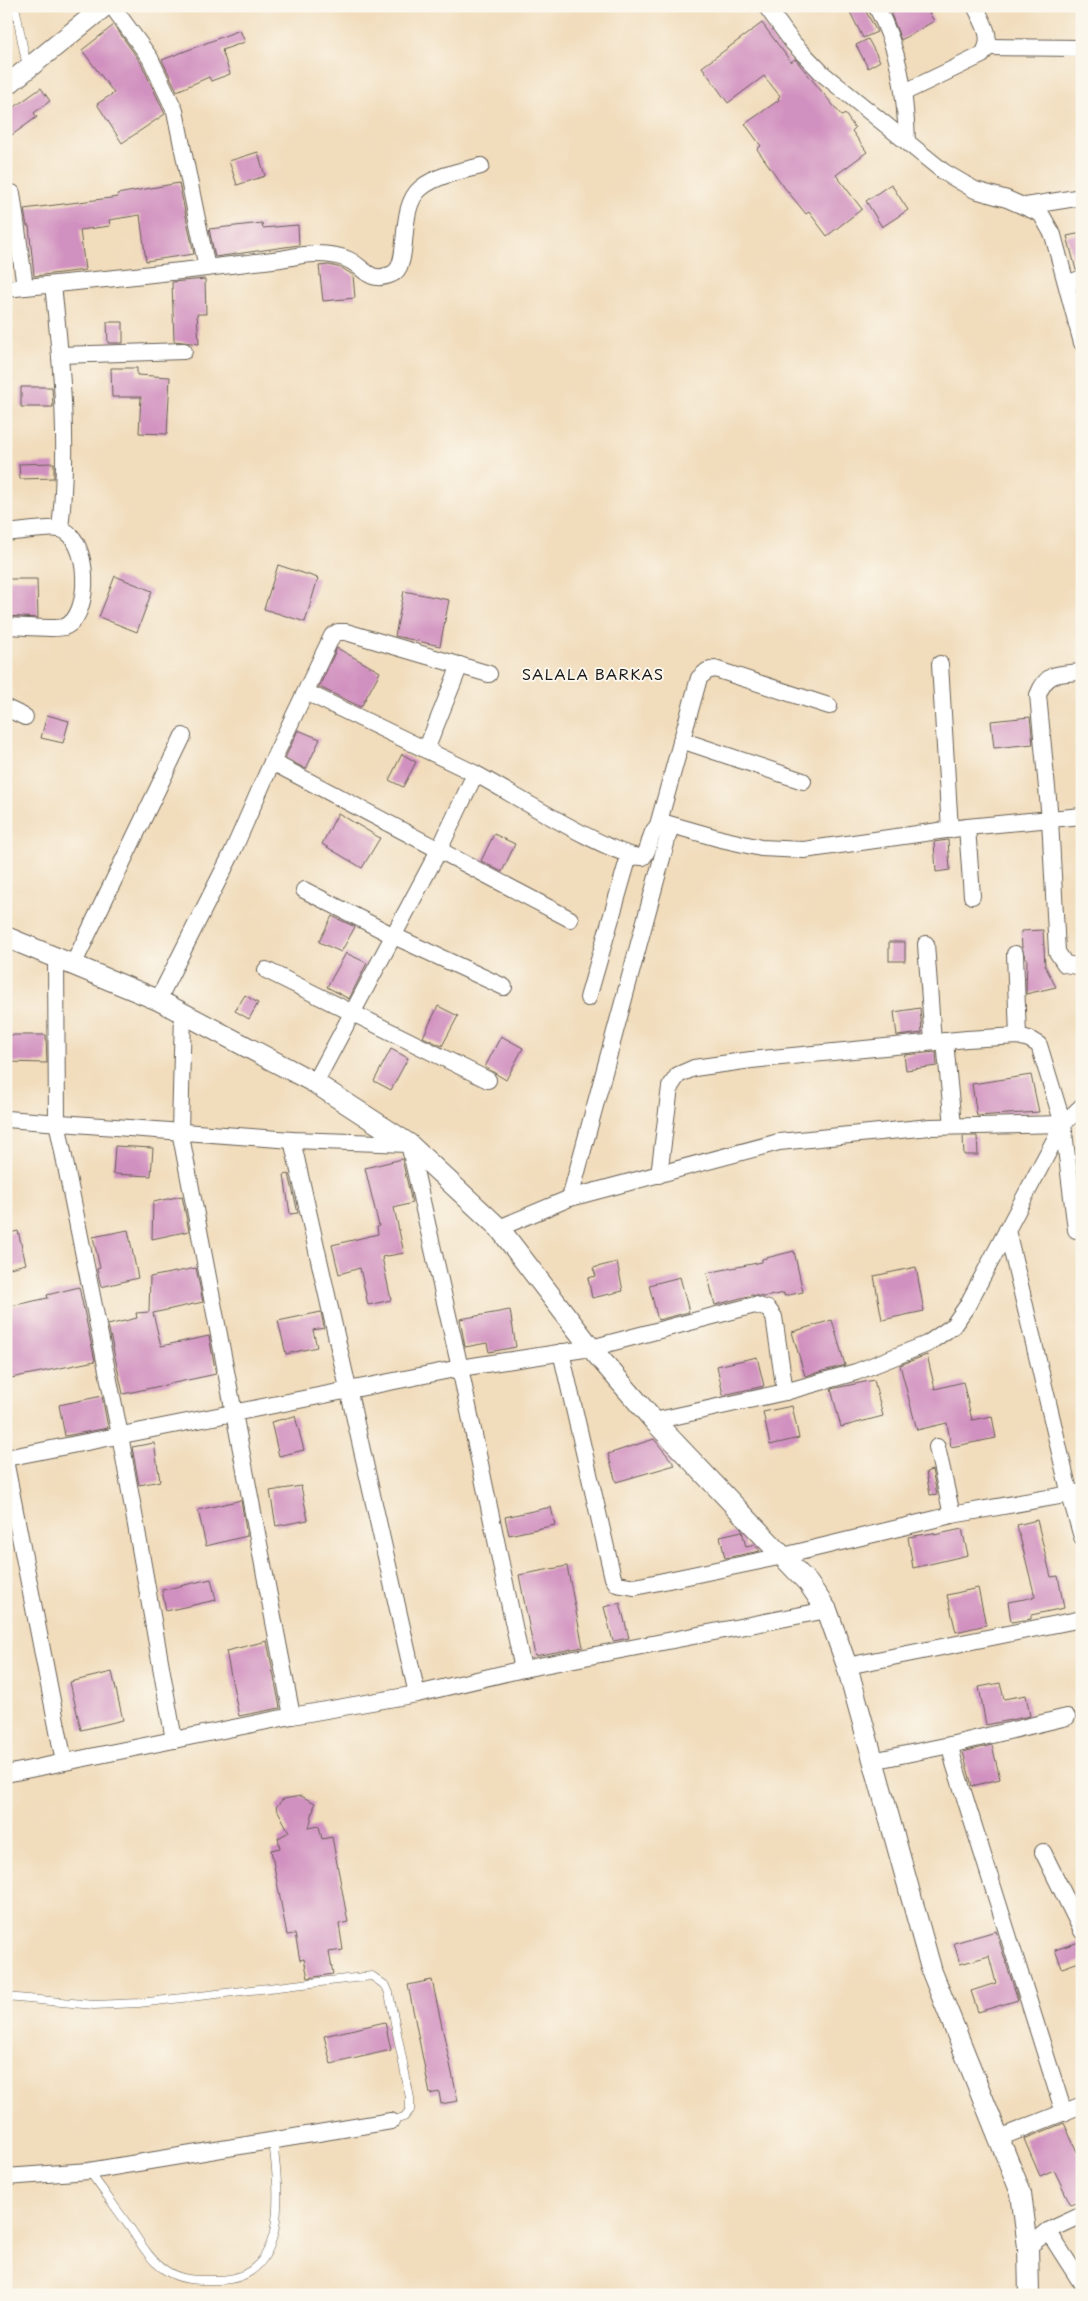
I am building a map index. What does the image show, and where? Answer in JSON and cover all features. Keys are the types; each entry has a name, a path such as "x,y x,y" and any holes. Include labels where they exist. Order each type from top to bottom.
{"street":[{"path":"6,86 105,6"},
{"path":"112,6 150,58 175,111 207,268"},
{"path":"766,6 793,43 823,74 944,172 975,190 1026,206 1041,214 1074,281 1082,343"},
{"path":"876,6 888,31 905,92 907,141"},
{"path":"905,92 982,55 988,47 989,36 975,6"},
{"path":"988,47 1082,48"},
{"path":"6,288 53,285 315,254 342,257 351,261 366,274 385,277 395,273 399,268 404,243 404,224 408,209 420,188 434,181 481,166"},
{"path":"12,193 25,287"},
{"path":"1026,206 1082,197"},
{"path":"53,285 63,384 65,483 60,530"},
{"path":"60,355 184,351"},
{"path":"6,533 60,530 69,534 77,542 80,552 82,604 76,618 63,627 6,626"},
{"path":"158,1000 232,853 272,762 332,636 338,632 346,632 489,674"},
{"path":"940,664 950,830"},
{"path":"426,750 460,665"},
{"path":"570,1198 665,825 681,740 699,678 707,671 715,669 829,706"},
{"path":"1082,672 1054,675 1042,683 1038,695 1050,819 1057,952 1065,964 1082,968"},
{"path":"306,692 475,774 596,841 635,858 643,857 647,853 653,829 665,825 761,848 804,850 967,827 1082,816"},
{"path":"6,708 25,717"},
{"path":"174,1740 120,1436 57,1122 65,961 183,736"},
{"path":"681,740 803,781"},
{"path":"272,762 570,919"},
{"path":"316,1083 439,850 475,774"},
{"path":"967,827 972,896"},
{"path":"588,998 630,856"},
{"path":"304,890 394,936 504,987"},
{"path":"6,937 158,1000 316,1083 409,1144 498,1228 591,1348 654,1422 808,1582 827,1610 847,1666 932,1972 1021,2193 1028,2247 1029,2295"},
{"path":"926,944 939,1042 953,1126"},
{"path":"1015,954 1018,1036"},
{"path":"266,970 488,1080"},
{"path":"183,1013 180,1131 292,1716"},
{"path":"659,1175 670,1087 678,1075 694,1068 751,1060 1018,1036 1029,1039 1039,1045 1063,1124 1076,1230"},
{"path":"654,1422 785,1392 856,1372 927,1344 954,1326 967,1306 1063,1124 1082,1106"},
{"path":"6,1118 292,1140 409,1144"},
{"path":"498,1228 570,1198 779,1142 953,1126 1063,1124"},
{"path":"292,1140 417,1694"},
{"path":"409,1144 460,1368 523,1668"},
{"path":"1007,1230 1076,1493 1082,1537"},
{"path":"6,1458 460,1368 591,1348 755,1305 768,1309 774,1317 785,1392"},
{"path":"560,1352 613,1578 617,1584 635,1587 783,1556 952,1515 1076,1493"},
{"path":"937,1447 952,1515"},
{"path":"6,1465 64,1762"},
{"path":"6,1774 292,1716 417,1694 523,1668 827,1610"},
{"path":"847,1666 1082,1619"},
{"path":"872,1761 950,1745 1067,1717"},
{"path":"950,1745 954,1763 1064,2112"},
{"path":"1042,1852 1082,1932"},
{"path":"998,2138 1082,2105"},
{"path":"6,2177 89,2171 391,2120"},
{"path":"1028,2247 1048,2231 1082,2215"},
{"path":"1048,2231 1082,2284"}],"lane":[{"path":"15,6 27,68"},
{"path":"6,1997 94,2005 139,2003 372,1976 386,1986 389,1993 410,2098 410,2110 404,2117 391,2120"},
{"path":"89,2171 150,2257 166,2270 188,2280 229,2279 245,2276 262,2262 277,2227 278,2178 273,2141"}],"building":[{"path":"847,6 863,6 877,32 863,38"},
{"path":"904,6 925,6 934,21 901,40 891,14"},
{"path":"762,23 791,62 795,59 842,116 845,114 855,128 852,131 867,152 836,175 862,209 827,236 809,212 806,214 784,187 757,149 761,146 745,124 779,100 780,96 764,76 728,103 702,67"},
{"path":"114,25 141,63 165,114 122,143 97,104 114,93 82,50"},
{"path":"240,30 245,42 222,50 230,74 211,81 209,77 177,91 162,60"},
{"path":"868,39 880,61 868,68 856,45"},
{"path":"41,88 50,101 34,113 37,117 12,135 6,127 6,113"},
{"path":"258,152 265,176 237,185 229,161"},
{"path":"179,183 194,254 146,261 140,215 109,220 110,226 80,230 85,270 34,276 29,226 27,226 24,209 118,197 117,194"},
{"path":"891,184 908,210 882,227 866,201"},
{"path":"262,223 263,228 298,225 299,245 215,257 209,229"},
{"path":"1082,233 1082,268 1076,270 1067,236"},
{"path":"329,265 342,268 353,275 355,298 323,301 319,266"},
{"path":"205,279 206,314 197,314 199,344 174,341 172,282"},
{"path":"107,322 123,322 123,343 108,343"},
{"path":"111,368 137,368 137,375 170,377 167,434 139,433 141,397 112,397"},
{"path":"21,387 52,387 53,407 21,407"},
{"path":"54,463 54,478 20,479 19,464"},
{"path":"278,565 318,578 305,622 264,609"},
{"path":"115,576 152,591 137,632 99,617"},
{"path":"6,579 37,579 38,618 6,616"},
{"path":"404,591 449,600 440,646 395,636"},
{"path":"337,648 380,672 361,707 319,687"},
{"path":"47,715 69,721 63,743 41,738"},
{"path":"1030,717 1033,744 994,748 991,721"},
{"path":"298,730 320,739 306,769 285,758"},
{"path":"402,754 416,762 403,787 389,780"},
{"path":"338,813 380,838 362,868 322,844"},
{"path":"494,834 515,844 502,872 481,861"},
{"path":"948,840 950,870 936,872 934,842"},
{"path":"332,916 355,927 341,952 319,942"},
{"path":"1043,930 1045,966 1056,987 1026,994 1027,958 1025,958 1022,947 1021,931"},
{"path":"889,942 905,942 905,961 889,961"},
{"path":"346,953 367,963 349,999 327,987"},
{"path":"245,995 258,1003 249,1019 235,1011"},
{"path":"438,1006 458,1016 442,1046 423,1037"},
{"path":"920,1008 922,1033 897,1036 894,1012"},
{"path":"6,1035 46,1035 47,1063 6,1062"},
{"path":"501,1036 523,1048 506,1080 485,1067"},
{"path":"391,1049 408,1058 391,1090 374,1081"},
{"path":"936,1052 937,1066 906,1070 904,1055"},
{"path":"1031,1075 1039,1112 977,1116 972,1084"},
{"path":"963,1136 977,1136 978,1155 964,1155"},
{"path":"115,1146 153,1148 151,1176 113,1174"},
{"path":"402,1159 412,1203 394,1208 404,1253 382,1257 391,1300 368,1305 360,1268 339,1274 332,1245 378,1234 377,1227 379,1226 365,1168"},
{"path":"289,1174 298,1213 290,1214 284,1175"},
{"path":"182,1196 189,1231 152,1239 153,1202"},
{"path":"128,1230 138,1278 101,1287 97,1269 100,1268 93,1237"},
{"path":"18,1231 26,1264 6,1269 6,1234"},
{"path":"794,1251 803,1292 784,1296 784,1293 764,1297 752,1295 715,1305 707,1273 762,1262 762,1259"},
{"path":"617,1262 623,1291 592,1298 588,1278 596,1276 593,1268"},
{"path":"916,1267 924,1311 882,1320 874,1276"},
{"path":"196,1268 203,1302 153,1313 161,1346 209,1336 216,1374 123,1394 108,1325 137,1318 136,1313 149,1312 150,1277"},
{"path":"680,1277 689,1312 658,1320 649,1285"},
{"path":"79,1287 95,1361 6,1379 6,1307 48,1298 47,1295"},
{"path":"510,1310 516,1347 489,1352 487,1343 465,1347 460,1319"},
{"path":"321,1312 324,1328 313,1330 317,1347 286,1354 278,1321"},
{"path":"832,1320 845,1365 805,1376 792,1332"},
{"path":"927,1355 935,1389 963,1382 972,1420 992,1416 996,1438 951,1447 947,1423 917,1430 900,1365"},
{"path":"757,1357 764,1386 723,1395 717,1366"},
{"path":"874,1380 883,1416 841,1427 831,1389"},
{"path":"102,1396 108,1428 65,1436 59,1405"},
{"path":"792,1406 799,1438 770,1445 763,1412"},
{"path":"295,1416 304,1450 279,1456 271,1422"},
{"path":"654,1439 675,1465 616,1482 608,1454"},
{"path":"154,1443 160,1481 139,1485 132,1447"},
{"path":"932,1470 937,1494 930,1495 926,1472"},
{"path":"301,1486 308,1520 276,1526 270,1491"},
{"path":"241,1500 247,1536 206,1546 198,1510"},
{"path":"551,1507 555,1525 509,1535 505,1517"},
{"path":"1037,1520 1051,1577 1058,1576 1064,1608 1031,1615 1031,1619 1011,1622 1008,1602 1035,1597 1017,1525"},
{"path":"962,1529 968,1555 913,1568 908,1537 934,1533 934,1535"},
{"path":"742,1531 746,1547 755,1545 760,1551 725,1558 720,1536"},
{"path":"567,1566 583,1647 535,1656 519,1575"},
{"path":"211,1579 216,1600 166,1611 162,1590"},
{"path":"978,1588 986,1625 956,1632 947,1595"},
{"path":"620,1603 629,1638 613,1641 604,1607"},
{"path":"267,1641 280,1708 239,1716 226,1651"},
{"path":"112,1672 123,1720 81,1730 70,1682"},
{"path":"1000,1683 1004,1699 1026,1695 1030,1716 986,1725 979,1687"},
{"path":"992,1745 1000,1779 972,1786 963,1752"},
{"path":"301,1796 315,1803 309,1828 319,1826 322,1839 332,1837 348,1922 339,1924 343,1950 329,1952 333,1974 308,1978 304,1959 300,1960 295,1934 287,1935 271,1850 280,1848 278,1838 289,1832 276,1807 283,1799"},
{"path":"996,1931 1018,2000 978,2012 971,1991 996,1983 989,1956 960,1964 954,1943"},
{"path":"1082,1941 1082,1961 1062,1968 1055,1950"},
{"path":"432,1980 458,2101 441,2104 439,2092 430,2094 408,1985"},
{"path":"385,2022 391,2050 331,2064 324,2036"},
{"path":"1064,2123 1082,2163 1082,2199 1071,2205 1054,2170 1040,2176 1024,2139"}],"district":[{"name":"SALALA BARKAS","path":"593,673"}]}
